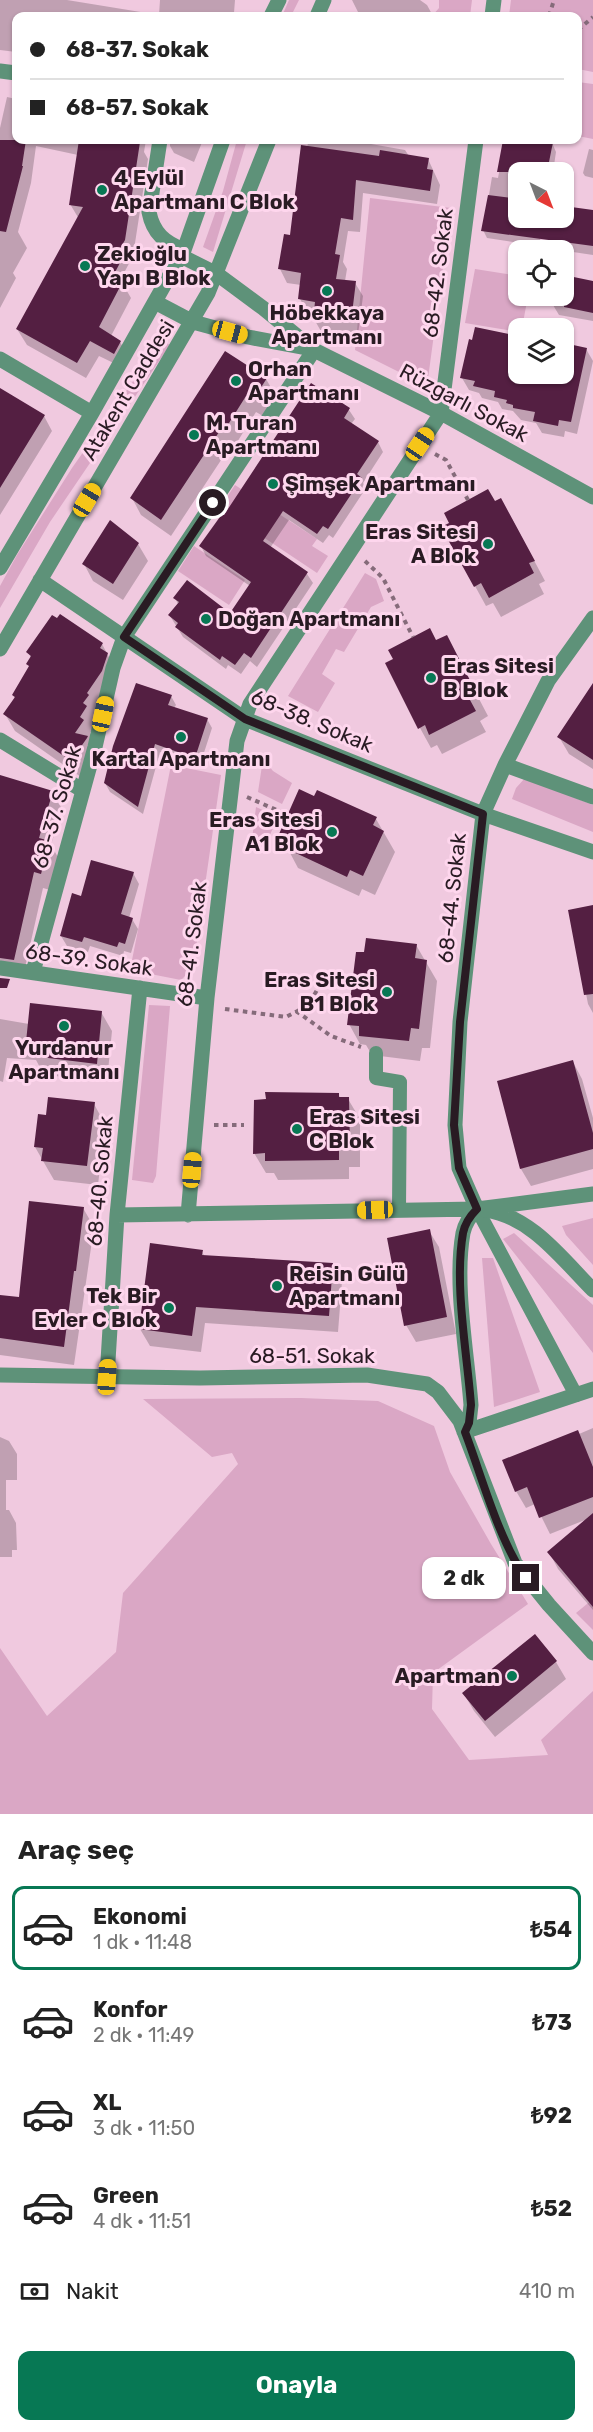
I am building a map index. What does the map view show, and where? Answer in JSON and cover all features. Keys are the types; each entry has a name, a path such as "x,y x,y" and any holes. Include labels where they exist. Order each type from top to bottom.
{"street":[{"name":"Rüzgarlı Sokak","path":"158,144 149,212 158,234 169,244 217,274 314,350 441,412 593,497"},
{"name":"Atakent Caddesi","path":"0,568 183,253 223,144"},
{"name":"Atakent Caddesi","path":"0,650 193,322 217,274 267,144"},
{"name":"68-42. Sokak","path":"441,412 475,144"},
{"name":"Rüzgarlı Sokak","path":"155,302 193,322 248,337 314,350"},
{"name":"68-37. Sokak","path":"33,972 95,747 113,669 124,637 314,350"},
{"path":"0,359 92,413"},
{"name":"68-41. Sokak","path":"188,1215 206,1002 237,741 250,704 441,412"},
{"name":"68-38. Sokak","path":"40,580 245,719 483,814 593,852"},
{"name":"68-44. Sokak","path":"477,1209 459,1168 454,1125 461,1011 483,814 548,681 593,618"},
{"path":"0,740 82,789"},
{"path":"505,765 593,796"},
{"name":"68-39. Sokak","path":"0,968 140,988 206,1002"},
{"name":"68-40. Sokak","path":"107,1377 117,1215 140,988"},
{"path":"465,1432 469,1423 471,1405 461,1286 461,1255 463,1231 468,1218 477,1209 593,1194"},
{"path":"117,1215 399,1209 495,1211 522,1223 535,1232 593,1290"},
{"name":"68-51. Sokak","path":"0,1375 367,1376 412,1380 427,1384 438,1392 460,1421 515,1563 549,1605 593,1653"},
{"path":"465,1432 593,1389"}],"lane":[{"path":"376,1053 376,1078 400,1082 399,1209"},
{"name":"68-44. Sokak","path":"477,1209 576,1395"}],"path":[{"path":"452,469 468,500"},
{"path":"383,578 413,637"},
{"path":"261,802 288,815"},
{"path":"206,1002 286,1017 309,1005 319,986"},
{"path":"296,1011 331,1036 376,1053"},
{"path":"226,1125 244,1125"}],"shaded area":[{"path":"289,0 299,0 293,12 284,12"},
{"path":"439,0 472,0 470,12 436,12 439,8"},
{"path":"511,0 593,0 593,72 582,70 582,12 510,12"},
{"path":"582,83 593,84 593,139 582,137"},
{"path":"236,144 246,144 213,252 203,247 223,191"},
{"path":"370,198 451,208 427,386 355,350"},
{"path":"475,269 508,274 508,306 526,306 524,318 508,318 508,330 465,323"},
{"path":"162,340 170,345 50,522 0,608 0,586 17,555 72,468"},
{"path":"235,485 317,539 312,546 328,556 317,573 221,506"},
{"path":"194,546 245,580 229,605 178,571"},
{"path":"365,573 376,579 384,601 371,607 344,652 336,649 322,674 335,683 318,712 288,696"},
{"path":"263,759 273,771 292,783 282,804 258,792"},
{"path":"171,765 221,775 193,968 181,980 130,970"},
{"path":"525,778 593,805 593,832 512,799 516,788"},
{"path":"256,807 278,817 264,848 251,847"},
{"path":"149,1005 170,1006 156,1176 153,1183 132,1180"},
{"path":"593,1218 593,1265 566,1235 562,1226"},
{"path":"514,1233 593,1305 593,1353 503,1239"},
{"path":"482,1258 493,1258 540,1392 494,1407"},
{"path":"301,1398 378,1401 434,1426 450,1472 528,1604 433,1673 432,1709 469,1760 548,1755 541,1740 593,1691 593,1814 0,1814 0,1648 47,1716 116,1652 123,1593 238,1464 232,1453 212,1457 143,1399"},
{"path":"593,1599 593,1630 576,1613"}],"building":[{"path":"0,140 12,140 12,144 25,144 23,166 6,232 0,231"},
{"path":"78,144 140,144 125,240 115,257 121,261 113,276 123,281 99,327 121,341 114,354 90,341 77,363 16,329 83,207 69,205"},
{"path":"502,144 553,144 549,162 508,162 508,172 497,172"},
{"path":"301,145 379,156 380,150 429,158 427,169 433,170 430,191 356,180 353,220 341,218 335,254 340,255 336,279 356,281 351,322 313,320 315,302 298,299 301,273 278,269 284,234 290,235"},
{"path":"488,195 508,198 508,228 574,228 574,207 593,210 593,246 574,243 574,240 548,240 481,231"},
{"path":"574,277 593,281 593,313 564,307 574,306"},
{"path":"475,327 508,334 508,384 574,384 574,345 587,348 571,422 559,420 558,426 533,421 535,412 513,408 513,405 506,403 507,400 494,397 495,391 473,386 475,381 460,378 469,339 472,340"},
{"path":"225,351 267,378 253,400 246,396 224,431 221,429 161,520 130,498"},
{"path":"311,383 350,408 344,418 379,441 357,474 362,478 328,529 323,526 317,534 283,511 263,541 308,572 251,658 244,653 235,665 222,656 220,660 175,627 178,623 168,615 179,602 173,598 187,580 230,613 251,582 199,546 222,514 224,515"},
{"path":"0,388 45,415 0,488"},
{"name":"Eras Sitesi A Blok","path":"488,489 495,501 501,498 535,561 529,563 534,573 489,598 481,583 474,587 441,527 449,523 444,513"},
{"path":"110,520 139,543 113,584 82,564"},
{"path":"60,614 103,643 100,648 108,653 102,671 87,693 89,695 83,703 87,706 80,717 84,720 75,733 88,736 71,761 3,714 15,697 12,695 29,666 26,664 31,656 26,652 52,615 57,618"},
{"name":"Eras Sitesi B Blok","path":"430,628 436,640 447,635 478,696 470,700 476,711 429,735 425,725 418,729 385,663 393,659 388,650"},
{"path":"136,683 172,695 168,705 208,718 195,758 155,744 138,807 104,783 113,746"},
{"path":"593,683 593,760 557,737"},
{"path":"0,775 53,791 39,838 50,841 41,874 34,872 14,960 0,958"},
{"name":"Eras Sitesi A1 Blok","path":"299,789 314,796 317,790 377,817 373,825 384,831 363,876 350,870 347,877 285,848 289,839 279,834"},
{"path":"91,860 134,872 121,914 133,918 125,944 119,942 117,947 84,937 82,942 60,936 72,893 81,896"},
{"path":"593,905 593,994 584,995 568,910"},
{"name":"Eras Sitesi B1 Blok","path":"366,938 417,944 415,958 427,960 419,1029 411,1028 409,1041 359,1036 359,1026 347,1025 356,952 364,952"},
{"path":"0,978 10,979 7,988 0,988"},
{"name":"Yurdanur Apartmanı","path":"30,1003 102,1011 97,1064 32,1056 33,1043 26,1042"},
{"path":"573,1060 593,1133 593,1149 520,1169 497,1081"},
{"name":"Eras Sitesi C Blok","path":"265,1092 339,1093 339,1097 349,1097 350,1147 339,1147 339,1160 265,1161 265,1153 253,1154 254,1100 266,1099"},
{"path":"48,1097 95,1102 87,1166 41,1161 43,1148 34,1147 38,1114 46,1115"},
{"path":"29,1201 84,1207 64,1347 0,1338 0,1295 19,1297"},
{"path":"430,1229 447,1317 404,1326 387,1238"},
{"path":"150,1243 203,1250 202,1255 333,1263 329,1316 196,1307 192,1336 139,1329"},
{"path":"578,1430 593,1467 593,1497 539,1518 527,1487 515,1492 502,1460"},
{"path":"593,1513 593,1607 547,1552"},
{"name":"Apartman","path":"535,1634 557,1661 485,1721 462,1693"}],"place":[{"name":"4 Eylül Apartmanı C Blok","path":"102,190"},
{"name":"Zekioğlu Yapı B Blok","path":"85,266"},
{"name":"Höbekkaya Apartmanı","path":"327,291"},
{"name":"Orhan Apartmanı","path":"236,381"},
{"name":"M. Turan Apartmanı","path":"194,435"},
{"name":"Şimşek Apartmanı","path":"273,484"},
{"name":"Eras Sitesi A Blok","path":"488,544"},
{"name":"Doğan Apartmanı","path":"206,619"},
{"name":"Eras Sitesi B Blok","path":"431,678"},
{"name":"Kartal Apartmanı","path":"181,737"},
{"name":"Eras Sitesi A1 Blok","path":"332,832"},
{"name":"Eras Sitesi B1 Blok","path":"387,992"},
{"name":"Yurdanur Apartmanı","path":"64,1026"},
{"name":"Eras Sitesi C Blok","path":"297,1129"},
{"name":"Reisin Gülü Apartmanı","path":"277,1286"},
{"name":"Tek Bir Evler C Blok","path":"169,1308"},
{"name":"Apartman","path":"512,1676"}],"route":[{"path":"213,503 124,637 245,719 483,814 460,1022 454,1125 459,1168 477,1209 468,1218 463,1231 461,1255 461,1286 471,1405 469,1423 465,1432 515,1563 526,1578"}]}
